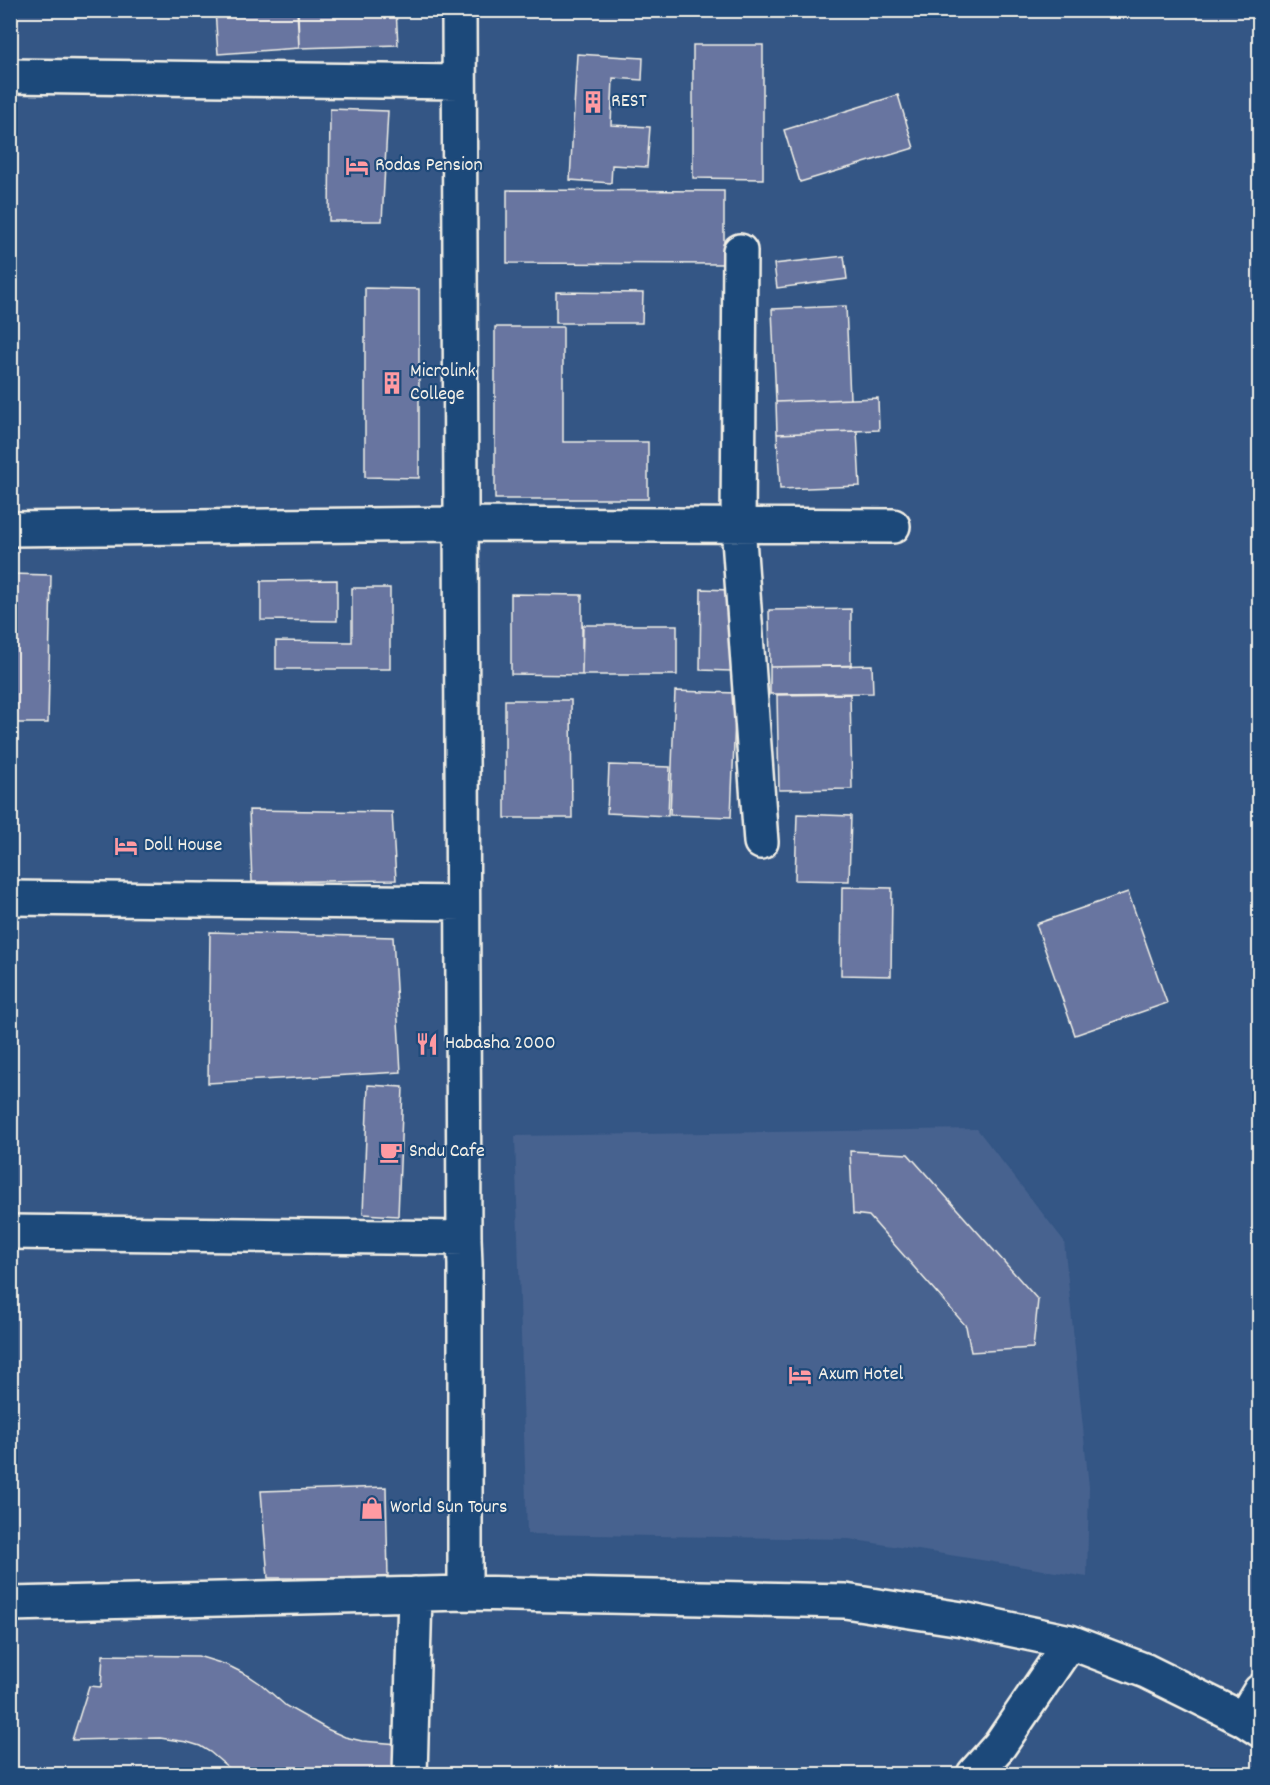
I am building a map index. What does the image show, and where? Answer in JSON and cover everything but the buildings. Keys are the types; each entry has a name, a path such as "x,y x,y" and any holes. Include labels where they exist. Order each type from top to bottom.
{"street":[{"path":"459,10 465,1593"},
{"path":"10,76 459,82"},
{"path":"740,251 738,525 761,842"},
{"path":"10,530 461,524 893,526"},
{"path":"10,898 462,903"},
{"path":"10,1232 464,1238"},
{"path":"10,1604 465,1593 845,1601 962,1619 1070,1642 1146,1671 1251,1725 1260,1691"},
{"path":"410,1774 415,1594"},
{"path":"974,1774 1000,1745 1070,1642"}],"shaded area":[{"name":"Axum Hotel","path":"977,1129 1064,1241 1089,1487 1087,1577 849,1539 527,1534 515,1136"}],"place":[{"name":"REST","path":"593,102"},
{"name":"Rodas Pension","path":"357,166"},
{"name":"Microlink College","path":"392,383"},
{"name":"Doll House","path":"126,846"},
{"name":"Habasha 2000","path":"427,1044"},
{"name":"Sndu Cafe","path":"391,1152"},
{"name":"Axum Hotel","path":"800,1375"},
{"name":"World Sun Tours","path":"372,1508"}]}
